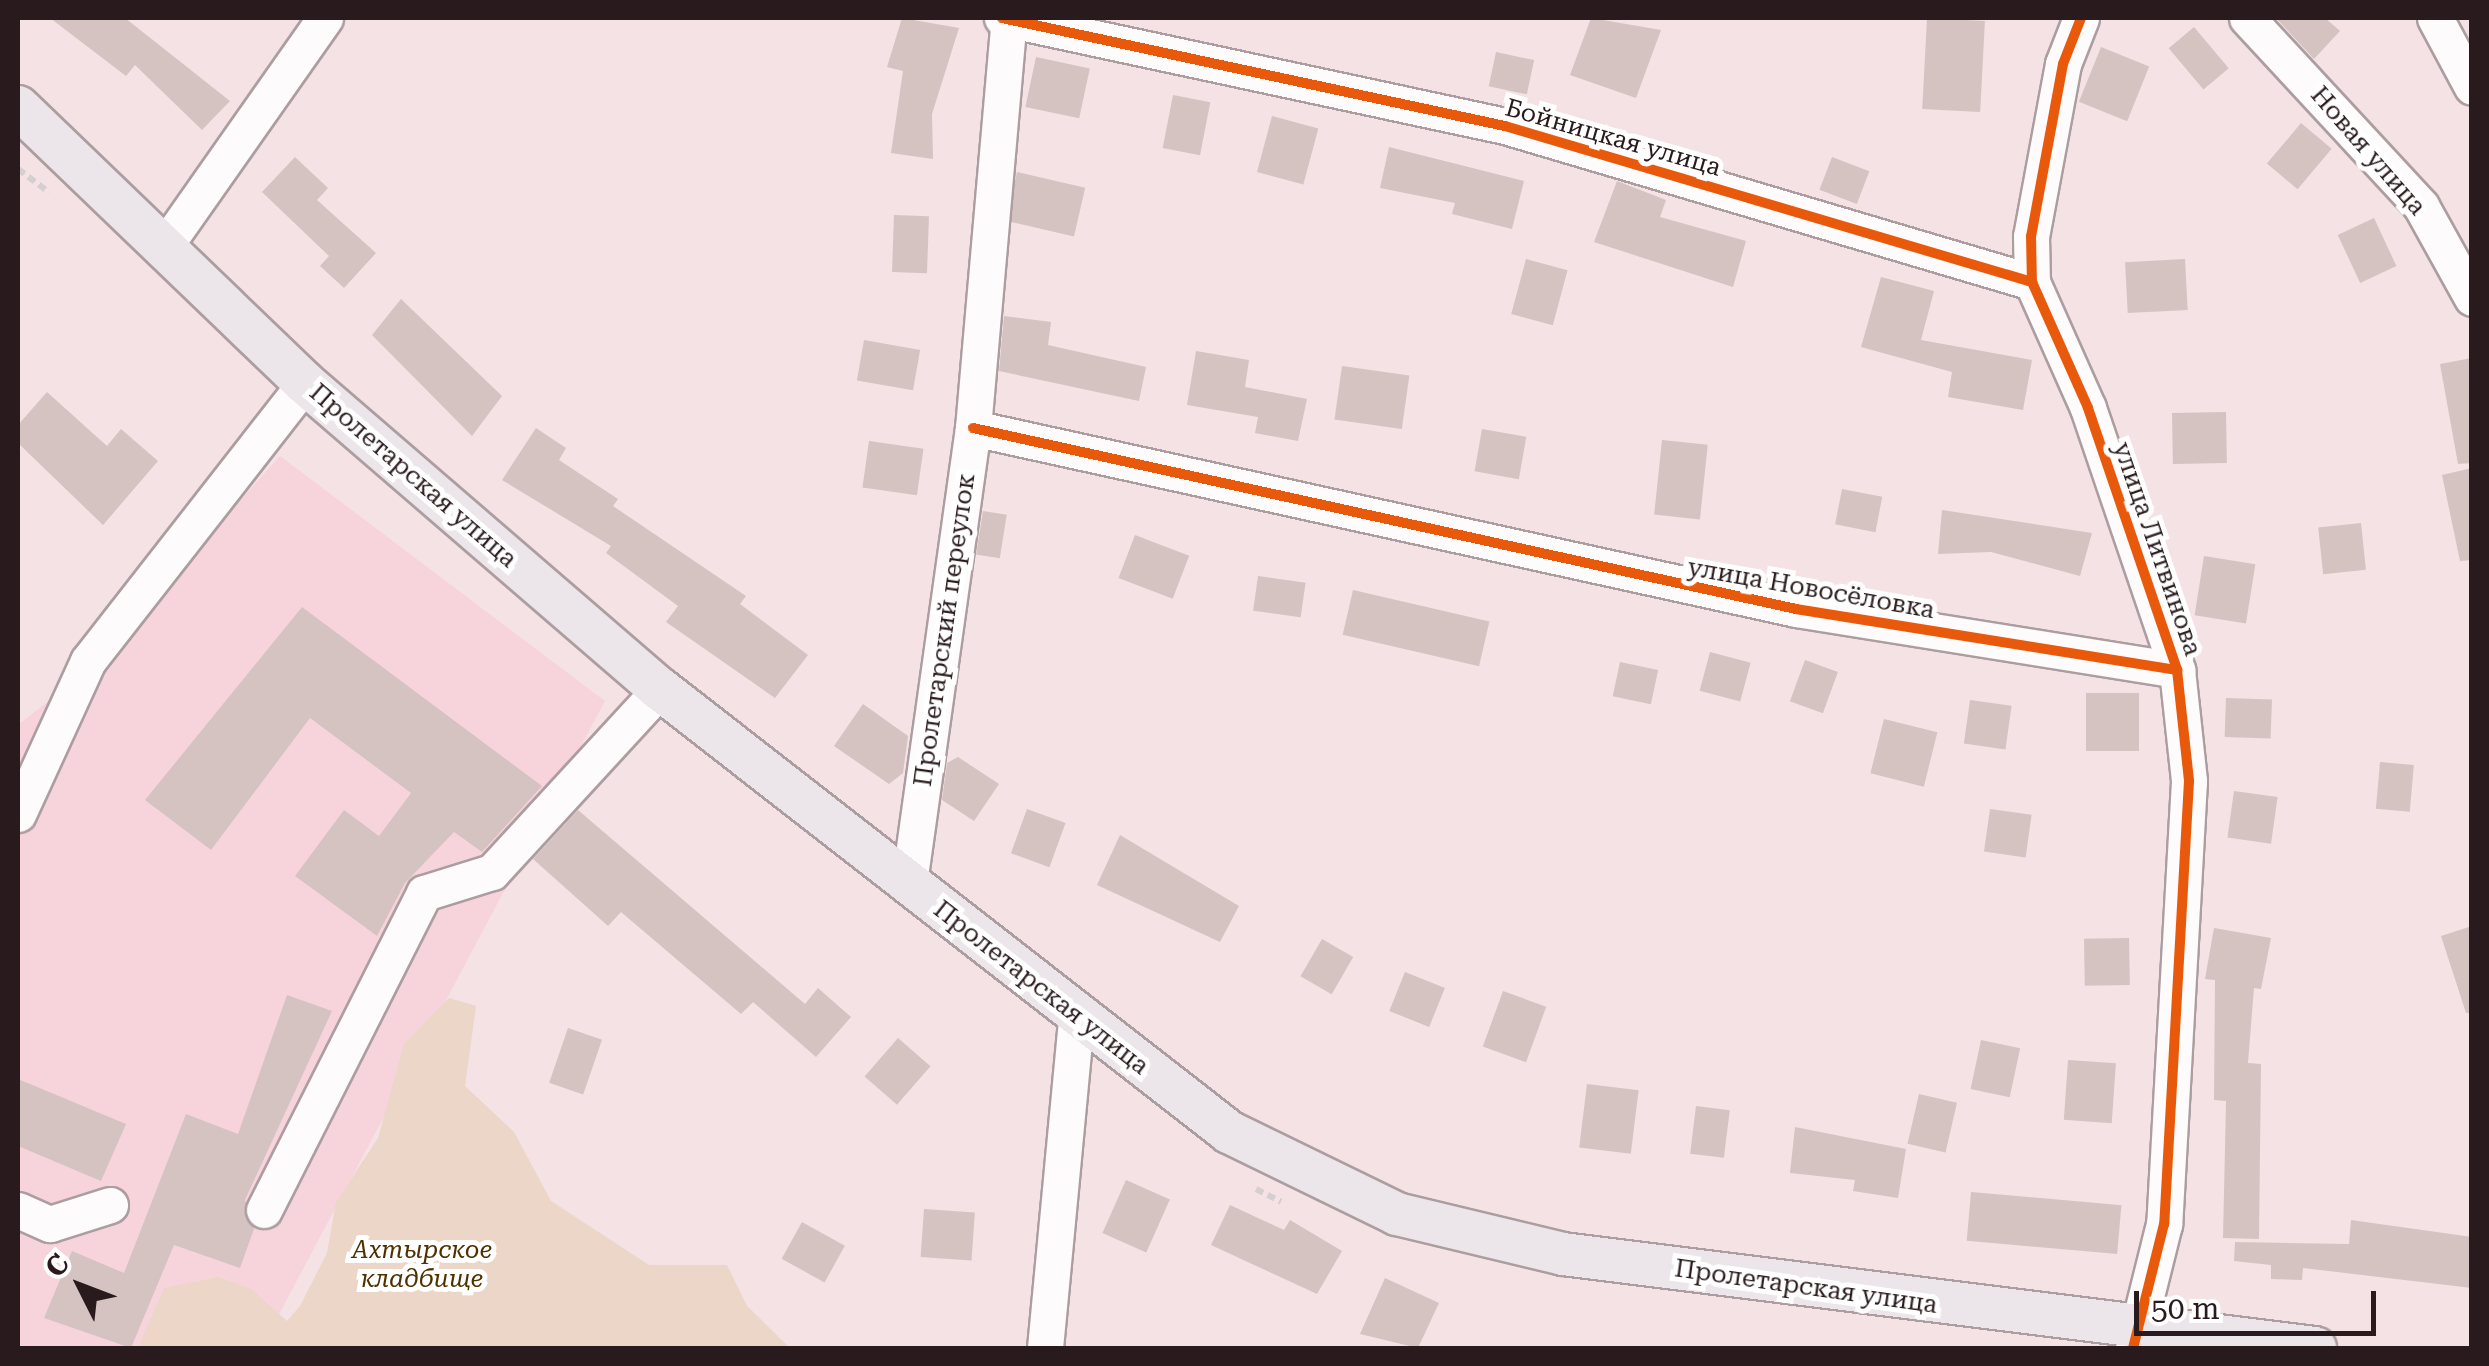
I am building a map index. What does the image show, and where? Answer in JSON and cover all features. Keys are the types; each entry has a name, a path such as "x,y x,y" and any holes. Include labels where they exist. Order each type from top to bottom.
{"main road":[{"name":"Пролетарская улица","path":"18,107 305,383 660,689 910,882 1076,1021 1230,1132 1397,1214 1563,1254 2135,1340 2315,1348"}],"street":[{"path":"164,248 326,18"},
{"name":"Бойницкая улица","path":"1006,18 1505,126 2032,282"},
{"name":"Пролетарский переулок","path":"910,882 972,428 1006,18"},
{"name":"улица Литвинова","path":"2081,18 2034,217 2032,282 2088,408 2177,670 2189,780 2164,1224 2135,1340"},
{"name":"Новая улица","path":"2247,18 2422,206 2472,298"},
{"path":"2435,18 2472,87"},
{"path":"18,814 88,661 305,383"},
{"name":"улица Новосёловка","path":"972,428 1796,610 2177,670"},
{"path":"264,1210 424,893 492,872 660,689"},
{"path":"1044,1348 1076,1021"},
{"path":"18,1210 50,1224 110,1205"}],"shaded area":[{"path":"280,456 605,701 261,1348 18,1348 18,725 89,669"}],"green space":[{"name":"Ахтырское кладбище","path":"449,998 476,1006 465,1086 514,1132 551,1201 649,1265 727,1265 747,1306 790,1348 138,1348 164,1288 218,1277 251,1289 287,1321 300,1306 327,1253 336,1202 378,1138 404,1044"}],"building":[{"path":"50,18 125,18 230,101 202,130 135,65 126,76"},
{"path":"902,18 959,28 932,114 933,159 891,153 903,71 887,67"},
{"path":"1591,18 1661,30 1636,98 1570,75"},
{"path":"1927,18 1985,21 1980,112 1922,109"},
{"path":"2276,18 2325,18 2340,31 2314,59"},
{"path":"2194,27 2229,68 2203,90 2169,48"},
{"path":"2101,47 2149,66 2127,121 2079,102"},
{"path":"1496,52 1534,60 1527,94 1489,86"},
{"path":"1036,57 1090,68 1079,118 1025,107"},
{"path":"1173,95 1210,102 1200,155 1163,148"},
{"path":"1272,116 1318,128 1303,184 1257,172"},
{"path":"2301,123 2332,149 2298,189 2267,164"},
{"path":"1389,147 1524,181 1512,229 1452,214 1455,203 1380,188"},
{"path":"295,157 328,188 317,200 376,253 344,288 320,266 329,256 262,192"},
{"path":"1832,157 1869,171 1857,204 1819,190"},
{"path":"1017,172 1085,188 1074,236 1006,221"},
{"path":"1617,181 1666,200 1660,217 1746,241 1733,287 1594,242"},
{"path":"894,215 929,216 927,273 892,272"},
{"path":"2374,218 2396,266 2360,283 2338,235"},
{"path":"1526,259 1568,270 1553,325 1511,314"},
{"path":"2185,259 2188,310 2128,313 2125,262"},
{"path":"1881,277 1934,291 1921,340 2032,360 2023,410 1948,397 1952,372 1861,347"},
{"path":"401,299 502,396 472,436 372,335"},
{"path":"1004,316 1051,322 1048,345 1146,367 1139,401 999,371"},
{"path":"864,340 920,350 913,390 857,380"},
{"path":"1196,351 1249,360 1245,387 1307,399 1298,441 1255,433 1258,417 1187,405"},
{"path":"2472,358 2472,463 2458,464 2440,364"},
{"path":"1342,366 1409,375 1402,429 1334,419"},
{"path":"47,392 107,446 121,429 158,461 103,525 18,443 18,425"},
{"path":"2226,412 2227,463 2173,464 2172,413"},
{"path":"536,428 566,448 559,460 618,499 613,506 746,596 740,604 808,655 775,698 666,622 678,606 606,553 611,546 502,480"},
{"path":"1482,429 1526,437 1519,479 1475,471"},
{"path":"1662,440 1708,445 1700,519 1654,515"},
{"path":"869,441 923,449 917,495 862,488"},
{"path":"2472,468 2472,560 2460,561 2442,475"},
{"path":"1842,489 1882,497 1875,532 1835,524"},
{"path":"1942,510 2092,533 2080,576 1991,552 1938,554"},
{"path":"983,511 1007,515 1000,558 976,554"},
{"path":"2361,523 2366,570 2323,574 2318,527"},
{"path":"1135,535 1189,556 1173,599 1119,578"},
{"path":"2204,556 2255,564 2246,623 2195,615"},
{"path":"1258,576 1306,583 1301,617 1253,611"},
{"path":"1353,590 1489,621 1479,666 1343,635"},
{"path":"302,607 542,786 482,852 454,832 405,883 377,936 295,876 344,810 379,836 411,793 310,718 211,850 145,800"},
{"path":"1710,652 1751,663 1740,702 1700,691"},
{"path":"1805,660 1838,672 1823,713 1790,701"},
{"path":"1620,662 1658,670 1651,704 1613,696"},
{"path":"2086,693 2139,693 2139,751 2086,751"},
{"path":"2226,698 2272,700 2271,739 2225,737"},
{"path":"1970,700 2012,706 2005,749 1964,744"},
{"path":"863,704 908,736 903,773 889,784 834,746"},
{"path":"1884,719 1937,732 1924,787 1870,773"},
{"path":"958,757 999,784 974,821 942,800 947,763"},
{"path":"2380,762 2414,765 2410,812 2376,809"},
{"path":"2234,791 2278,797 2271,844 2227,838"},
{"path":"1027,809 1066,823 1049,867 1011,853"},
{"path":"1990,809 2032,815 2026,857 1984,852"},
{"path":"578,810 805,1004 818,988 851,1017 816,1057 753,1002 741,1014 621,912 608,926 533,859"},
{"path":"1120,835 1239,906 1220,942 1097,885"},
{"path":"2472,926 2472,1013 2466,1013 2441,936"},
{"path":"2214,928 2271,938 2261,989 2254,988 2248,1063 2261,1064 2259,1239 2223,1238 2226,1101 2214,1100 2215,980 2205,979"},
{"path":"2129,938 2130,985 2085,986 2084,939"},
{"path":"1322,939 1353,957 1332,994 1300,976"},
{"path":"1405,972 1445,988 1429,1027 1389,1011"},
{"path":"1503,991 1546,1007 1526,1062 1483,1046"},
{"path":"287,995 332,1011 245,1200 254,1229 240,1268 174,1245 131,1348 44,1318 72,1251 124,1273 186,1114 238,1134"},
{"path":"568,1028 602,1040 583,1095 549,1083"},
{"path":"898,1038 930,1066 897,1105 865,1076"},
{"path":"1981,1040 2020,1048 2010,1097 1971,1089"},
{"path":"2068,1060 2116,1063 2112,1123 2064,1120"},
{"path":"18,1079 126,1124 101,1181 18,1146"},
{"path":"1587,1084 1639,1090 1631,1154 1579,1148"},
{"path":"1919,1094 1957,1103 1946,1152 1908,1144"},
{"path":"1696,1106 1730,1110 1724,1158 1690,1154"},
{"path":"1795,1127 1906,1149 1898,1198 1853,1191 1855,1180 1790,1173"},
{"path":"1126,1180 1170,1200 1146,1253 1102,1233"},
{"path":"1971,1192 2121,1205 2117,1254 1967,1241"},
{"path":"1230,1205 1284,1230 1290,1220 1342,1251 1317,1294 1211,1245"},
{"path":"924,1209 975,1213 972,1260 921,1257"},
{"path":"2351,1220 2472,1237 2472,1288 2303,1268 2302,1280 2271,1279 2271,1265 2234,1261 2235,1242 2349,1244"},
{"path":"802,1222 845,1246 824,1282 782,1259"},
{"path":"1385,1278 1439,1303 1418,1348 1360,1334"}],"cycle path":[{"path":"1002,18 1505,126 2032,282"},
{"path":"2081,18 2063,64 2031,236 2032,282 2088,408 2177,670 2189,781 2164,1224 2133,1348"},
{"path":"973,428 1796,609 2177,670"}]}
